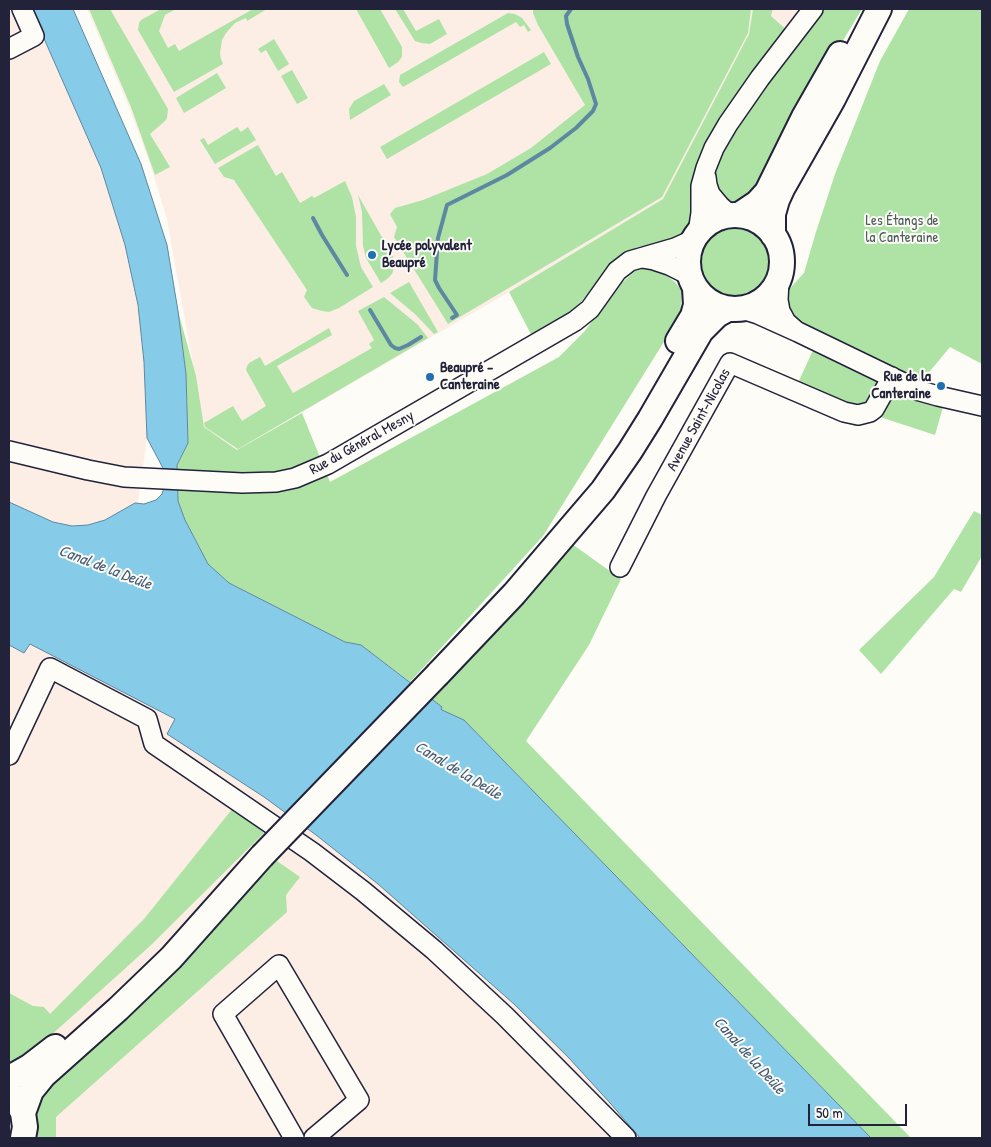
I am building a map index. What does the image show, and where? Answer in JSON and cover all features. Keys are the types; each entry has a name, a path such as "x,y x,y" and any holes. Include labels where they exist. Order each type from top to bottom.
{"main road":[{"path":"514,594 592,485 690,322 696,304 687,258 695,236 704,226 712,221 749,210 767,192 812,103 870,9"},
{"path":"774,235 773,214 780,194 833,99 879,9"},
{"path":"23,1113 31,1091 44,1075 118,1009 171,958 262,856 514,594 584,513 615,473 650,419 701,331 716,315 757,304 766,298 779,280 782,265 778,244 774,235 758,221 749,217 734,215"},
{"path":"692,283 701,296 709,302 718,307 735,309"},
{"path":"9,1077 37,1061 72,1032 262,856"},
{"path":"9,1092 17,1101 23,1113 23,1138"}],"street":[{"path":"9,49 34,36 22,9"},
{"path":"695,236 701,213 701,186 714,148 733,116 764,72 813,9"},
{"path":"706,168 706,181 710,194 720,206 734,215"},
{"name":"Rue du Général Mesny","path":"9,450 110,475 242,483 286,480 328,464 575,321 590,309 617,271 630,261 675,248 695,236"},
{"path":"638,258 669,264 684,274 692,283"},
{"path":"779,280 778,300 782,317 798,332"},
{"path":"735,309 758,314 928,393 982,406"},
{"name":"Avenue Saint-Nicolas","path":"620,567 656,496 730,363 844,412 858,415 874,409 892,377"},
{"path":"9,755 50,668 148,719 154,744 312,852 363,891 434,950 505,1016 626,1138"},
{"path":"294,1138 223,1014 279,965 359,1100 314,1138"}],"shaded area":[{"path":"9,9 31,9 101,168 125,245 138,305 144,362 147,438 131,553 318,830 670,1138 9,1138"},
{"name":"Lycée polyvalent Beaupré","path":"87,9 753,9 749,34 663,199 509,292 237,450 204,427 167,219 149,161 129,107"},
{"path":"773,9 820,9 798,39 771,16"}],"green space":[{"path":"89,9 110,9 168,109 165,121 150,134 170,167 155,175 131,107"},
{"path":"161,9 176,9 165,15 159,31 168,48 175,44 179,51 253,9 267,9 247,21 246,18 235,23 226,33 222,40 220,53 223,64 174,92 138,30 141,20"},
{"path":"356,9 380,9 402,47 402,57 398,62 389,68"},
{"path":"395,9 403,9 416,31 439,19 447,34 430,44 415,41"},
{"path":"533,9 751,9 748,33 662,197 448,324 394,237 397,227 390,214 395,208 423,200 487,174 531,148 585,105 538,25"},
{"path":"753,9 773,9 771,16 797,39 820,9 862,9 830,62 759,193 742,203 727,203 716,195 683,234 670,242 638,247 614,260 573,312 533,338 509,292 663,199 749,34"},
{"name":"Les Étangs de la Canteraine","path":"909,9 982,9 982,364 950,347 926,376 918,399 943,407 935,435 880,417 855,426 791,398 821,333 788,317 782,297 804,273 835,174 880,61"},
{"path":"508,13 522,18 531,30 528,32 524,25 520,27 516,22 403,87 399,82 400,75"},
{"path":"274,39 289,64 278,71 266,50 261,53 258,49"},
{"path":"544,52 551,64 387,159 380,147"},
{"path":"292,70 308,98 297,104 281,76"},
{"path":"217,73 226,88 184,113 176,98"},
{"path":"384,84 391,95 350,120 349,109 354,101"},
{"path":"237,127 241,132 248,127 256,140 215,164 200,140 204,138 208,145"},
{"path":"258,145 276,176 282,172 300,203 312,196 314,198 345,181 352,197 356,217 356,246 361,267 373,287 329,312 312,308 304,297 307,290 234,180 224,177 218,168"},
{"path":"358,195 396,262 392,274 381,283 366,258 363,246 362,212"},
{"path":"735,224 750,227 767,241 771,248 774,263 771,278 757,295 750,299 735,302 720,299 703,285 699,278 696,263 699,248 713,231 720,227"},
{"path":"640,267 656,268 675,282 682,291 680,316 543,536 410,682 361,645 345,642 229,583 208,564 185,520 178,501 177,465 188,443 186,374 178,311 196,376 204,427 237,450 302,413 330,482 559,357 584,332 619,285"},
{"path":"409,282 438,332 434,334 416,315 390,293"},
{"path":"384,297 417,324 428,338 238,449 205,427 204,423 233,406 242,421 266,406 246,370 249,363 260,357 265,366 329,328 332,335 277,366 293,393 372,348 369,344 374,340 358,311"},
{"path":"974,511 982,515 982,556 961,592 954,589 881,674 859,650 934,577"},
{"path":"572,544 621,579 589,645 526,741 911,1138 871,1138 464,720 442,710 442,707 431,699"},
{"path":"233,808 264,833 150,946 9,1071 9,993 33,1006 44,1007 50,1014 144,919"},
{"path":"274,859 300,877 286,895 287,912 56,1117 56,1138 30,1138 34,1100"}],"water":[{"name":"Canal de la Deûle","path":"31,9 73,9 141,164 167,245 186,374 188,443 177,465 178,501 185,520 208,564 229,583 345,642 361,645 442,707 442,710 464,720 871,1138 640,1138 568,1057 514,1004 378,884 264,797 167,734 175,719 30,644 24,653 9,645 9,502 53,522 72,526 88,525 105,520 135,503 144,504 156,500 162,494 166,482 164,470 147,438 144,362 138,305 125,245 101,168"}],"waterway":[{"path":"452,318 457,315 435,280 438,238 447,205 507,175 550,148 576,128 593,111 596,104 567,24 566,16 571,9"},
{"path":"313,218 347,275"},
{"path":"370,310 391,345 395,348 399,349 421,337"}],"place":[{"name":"Lycée polyvalent Beaupré","path":"372,255"},
{"name":"Beaupré – Canteraine","path":"430,377"},
{"name":"Rue de la Canteraine","path":"941,386"}]}
